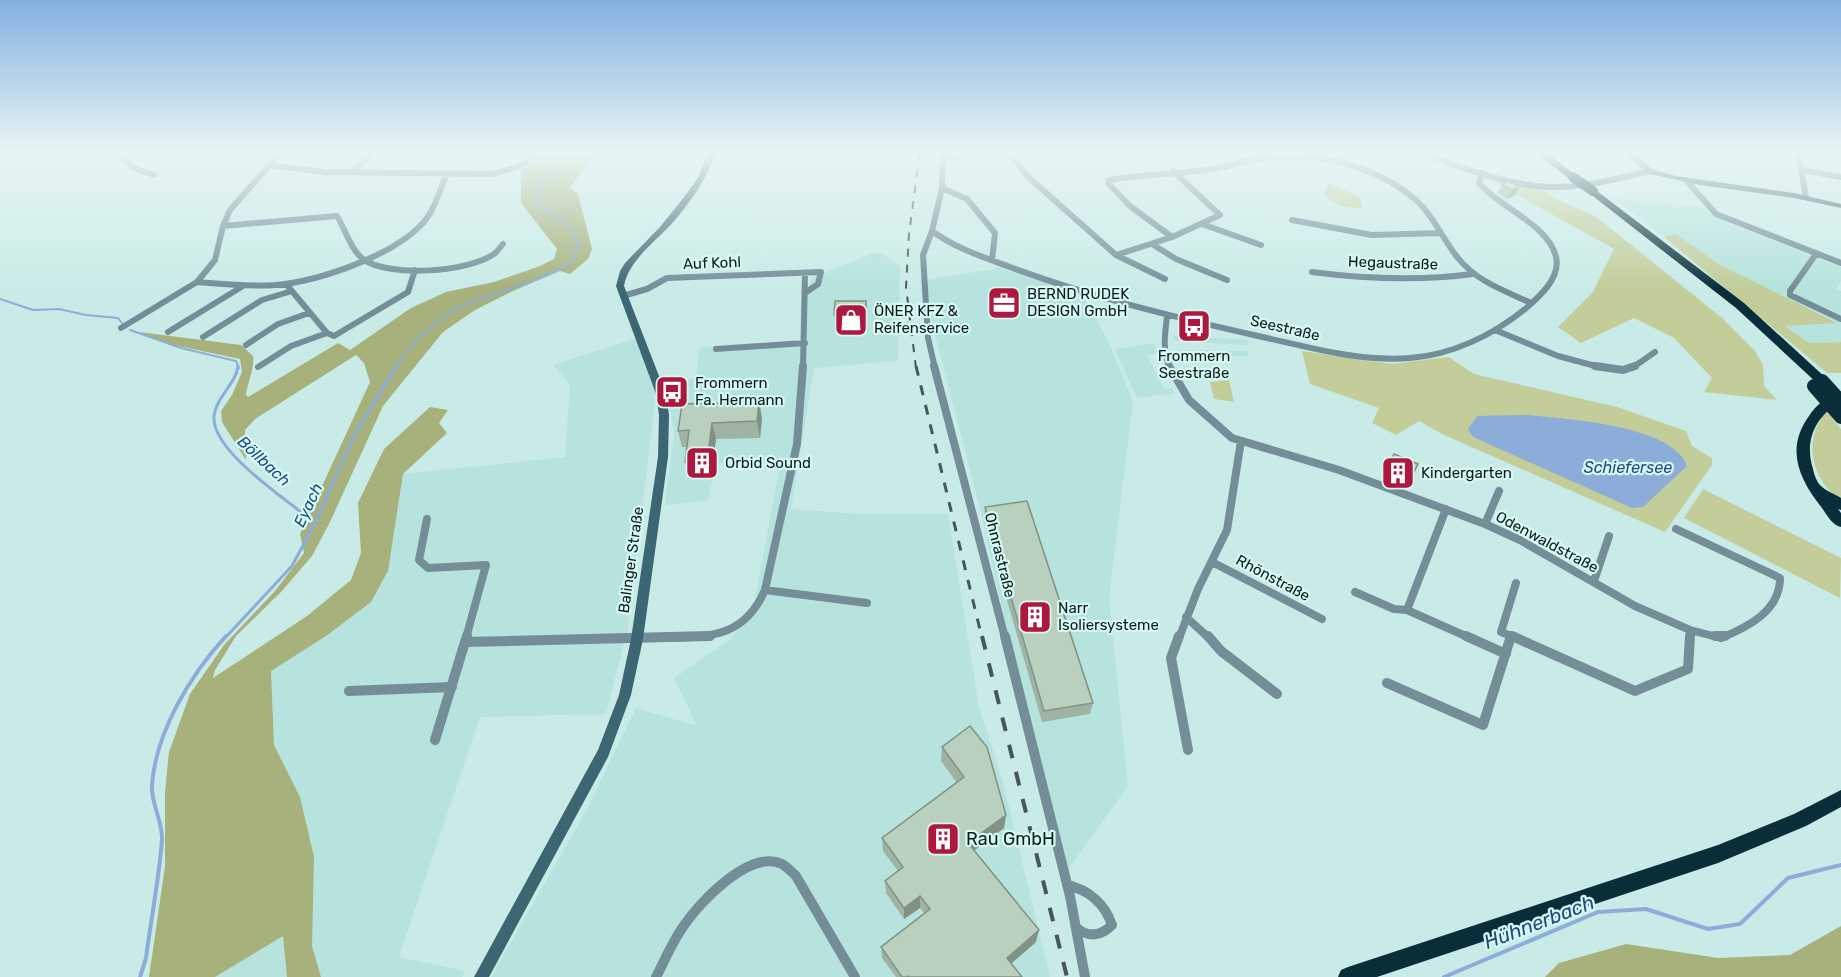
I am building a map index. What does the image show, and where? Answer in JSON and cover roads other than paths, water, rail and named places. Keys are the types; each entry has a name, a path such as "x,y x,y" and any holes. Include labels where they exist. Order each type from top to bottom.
{"highway":[{"path":"1601,198 1746,311 1818,383 1841,402"},
{"path":"1818,383 1841,417"},
{"path":"1841,396 1833,400 1812,419 1802,440 1804,463 1812,485 1841,522"},
{"path":"1812,485 1841,505"},
{"path":"1348,977 1718,854 1800,820 1834,801 1841,790"}],"main road":[{"name":"Balinger Straße","path":"481,977 603,753 625,695 637,639 663,457 664,415 661,394 623,296 620,286 621,273 632,257 652,239 688,198"},
{"path":"1808,198 1841,206"}],"street":[{"path":"121,328 197,282 215,260 223,226 240,198"},
{"path":"197,282 243,286 286,284 363,259 401,241 414,232 430,213 437,198"},
{"path":"932,231 940,198"},
{"path":"969,198 995,233 992,260"},
{"path":"1051,198 1116,255 1165,279"},
{"path":"1122,198 1172,237"},
{"path":"1116,255 1172,237 1220,214 1202,198"},
{"path":"1412,198 1427,211 1440,233 1473,274 1531,303"},
{"name":"Seestraße","path":"932,231 939,237 992,260 1079,291 1167,316 1306,348 1345,355 1394,359 1443,353 1480,339 1531,303 1556,275 1556,254 1551,244 1540,232 1489,198"},
{"path":"1702,198 1716,214 1816,254 1839,260"},
{"path":"223,226 337,216 363,259 376,266 414,270 451,267 489,259 500,251 502,244"},
{"path":"1292,220 1372,235 1440,233"},
{"path":"1202,224 1261,245"},
{"name":"Ohnrastraße","path":"932,231 923,255 928,338 943,405 972,504 1066,885 1085,977"},
{"path":"1152,243 1176,259 1227,280"},
{"path":"1816,254 1790,291 1790,295 1841,319"},
{"path":"286,284 327,333 334,336 408,292 414,270"},
{"path":"465,642 708,637 741,626 758,609 765,590 797,444 805,343 805,293 805,273 821,272 818,284 805,293"},
{"name":"Hegaustraße","path":"1312,272 1404,280 1444,279 1473,274"},
{"name":"Auf Kohl","path":"623,296 647,289 668,278 805,273"},
{"path":"168,332 243,286"},
{"path":"203,337 262,300 292,291"},
{"path":"246,345 278,324 309,313"},
{"name":"Odenwaldstraße","path":"1167,316 1164,340 1166,360 1189,400 1232,438 1339,470 1485,524 1520,540 1635,606 1690,630 1721,638 1763,617 1771,607 1781,585 1780,578 1676,529"},
{"path":"1495,330 1524,344 1588,364 1611,368 1630,368 1655,352"},
{"path":"258,367 291,346 327,333"},
{"path":"716,349 805,343"},
{"path":"1188,750 1171,658 1198,589 1227,530 1241,441"},
{"path":"1485,524 1499,491"},
{"path":"1407,610 1446,509"},
{"path":"427,519 419,560 428,568 486,565 435,740"},
{"path":"1594,581 1609,536"},
{"name":"Rhönstraße","path":"1212,562 1322,619"},
{"path":"1516,584 1501,632 1635,691 1688,669 1690,630"},
{"path":"765,590 867,603"},
{"path":"1355,592 1394,609 1407,610 1506,654"},
{"path":"1186,617 1203,631 1221,651 1277,694"},
{"path":"1387,683 1483,725 1511,636"},
{"path":"349,691 452,687"},
{"path":"656,977 684,925 699,907 723,883 747,867 765,862 781,864 796,876 855,977"},
{"path":"1066,885 1082,890 1100,903 1110,915 1112,925 1108,930 1090,936 1082,934 1075,926"}],"water":[{"name":"Schiefersee","path":"1528,415 1591,422 1641,433 1662,441 1678,452 1687,466 1643,507 1632,508 1473,437 1468,429 1477,416"}],"waterway":[{"name":"Eyach","path":"395,368 421,336 454,310 555,272 575,256 578,242 570,227 536,203 537,198"},
{"name":"Böllbach","path":"0,299 33,310 59,309 86,315 118,318 122,323"},
{"name":"Böllbach","path":"130,330 181,348 236,361 239,368"},
{"name":"Böllbach","path":"238,366 234,379 216,409 214,416 216,429 223,442 248,470 302,513"},
{"name":"Eyach","path":"225,638 292,566 315,523 353,438 396,366"},
{"name":"Eyach","path":"140,977 146,958 162,840 161,826 152,793 160,746 177,705 188,686 226,636"},
{"name":"Hühnerbach","path":"1444,977 1598,912 1646,909 1708,929 1740,924 1788,878 1841,865"}],"railway":[{"path":"914,198 906,287 916,368"},
{"path":"916,366 982,638"},
{"path":"982,636 1067,977"}],"place":[{"name":"BERND RUDEK DESIGN GmbH","path":"1004,303"},
{"name":"ÖNER KFZ & Reifenservice","path":"851,320"},
{"name":"Frommern Seestraße","path":"1194,326"},
{"name":"Frommern Fa. Hermann","path":"672,392"},
{"name":"Orbid Sound","path":"702,463"},
{"name":"Kindergarten","path":"1398,473"},
{"name":"Narr Isoliersysteme","path":"1035,617"},
{"name":"Rau GmbH","path":"943,839"}]}
